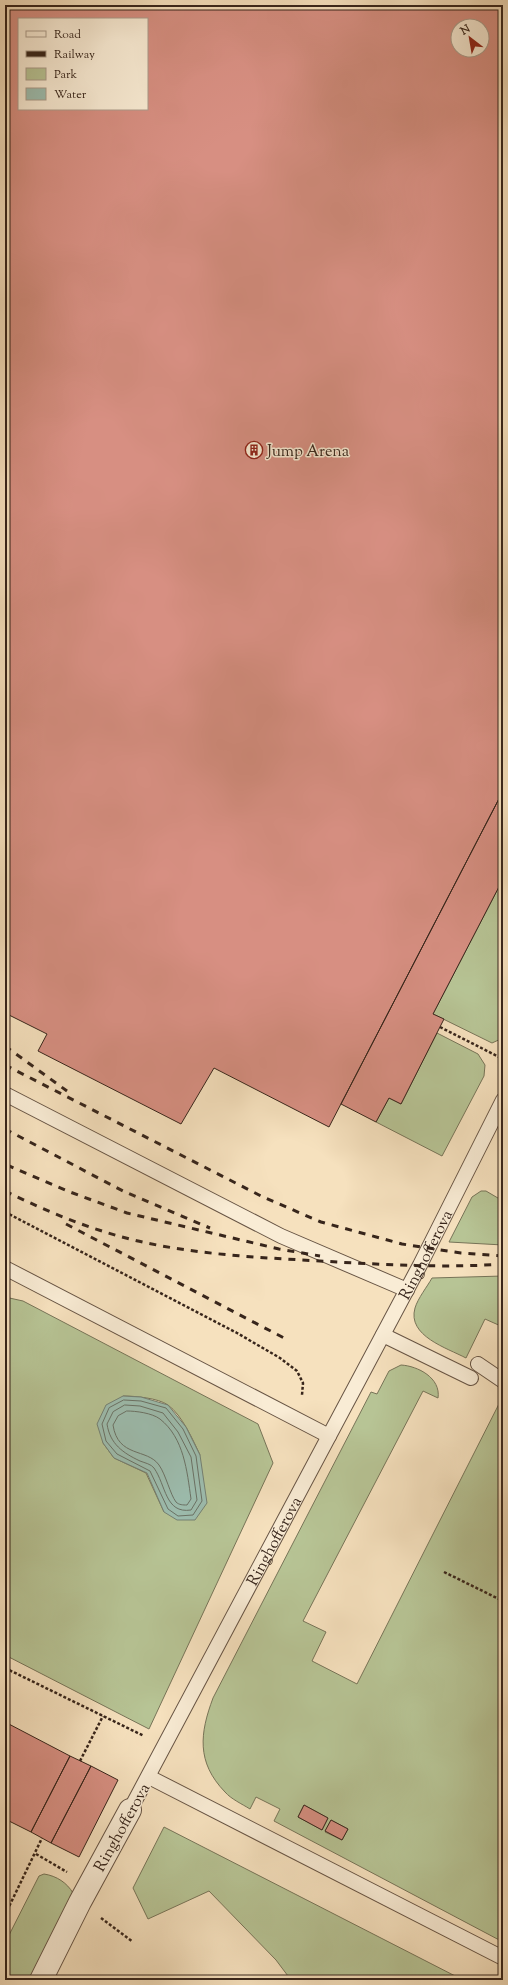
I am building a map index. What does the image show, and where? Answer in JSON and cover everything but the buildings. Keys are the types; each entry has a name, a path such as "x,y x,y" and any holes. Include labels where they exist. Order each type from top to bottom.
{"street":[{"name":"Ringhofferova","path":"41,1980 85,1893 130,1810"}],"lane":[{"path":"5,1094 281,1236 407,1290"},
{"name":"Ringhofferova","path":"130,1810 165,1747 407,1290 503,1100"},
{"path":"5,1268 330,1436"},
{"path":"383,1335 470,1378"},
{"path":"478,1364 503,1381"},
{"path":"149,1777 503,1958"}],"path":[{"path":"440,1027 500,1058"},
{"path":"5,1212 224,1326 280,1358 297,1371 303,1383 302,1395"},
{"path":"444,1572 503,1601"},
{"path":"5,1668 165,1747"},
{"path":"80,1761 103,1716"},
{"path":"5,1915 36,1854 42,1838"},
{"path":"36,1854 85,1893 133,1942"}],"green space":[{"path":"503,879 503,1038 492,1043 433,1014"},
{"path":"437,1033 478,1054 485,1065 484,1076 442,1156 376,1122 389,1098 401,1104"},
{"path":"481,1191 486,1191 503,1201 503,1245 449,1242 472,1197"},
{"path":"503,1276 503,1327 485,1319 466,1358 430,1340 417,1326 414,1318 416,1304 432,1278"},
{"path":"5,1297 23,1301 258,1424 273,1463 149,1729 5,1655","holes":["123,1396 153,1399 168,1405 182,1421 200,1455 164,1512 146,1473 114,1458 103,1443"]},
{"path":"401,1365 414,1368 427,1374 436,1385 438,1398 423,1391 303,1621 326,1632 312,1661 357,1684 503,1396 503,1891 499,1899 503,1901 503,1942 274,1821 280,1809 256,1797 250,1809 227,1795 209,1770 205,1758 203,1735 205,1723 213,1698 371,1392 377,1394 389,1371","holes":["304,1805 328,1818 322,1830 298,1817","331,1820 348,1829 342,1840 325,1832"]},
{"path":"164,1827 463,1980 291,1980 276,1960 209,1891 148,1919 133,1888"},
{"path":"44,1874 61,1880 73,1893 29,1980 5,1980 5,1943 39,1876"}],"water":[{"path":"123,1396 141,1397 168,1405 186,1427 200,1455 207,1503 195,1520 177,1520 164,1512 147,1473 114,1458 103,1443 97,1424 106,1405"}],"railway":[{"path":"5,1046 67,1091"},
{"path":"5,1065 263,1197 321,1222 402,1244 461,1253 503,1256"},
{"path":"5,1129 125,1192 210,1228"},
{"path":"7,1165 70,1192 127,1213 279,1249 320,1256"},
{"path":"5,1191 37,1206 103,1232 138,1241 187,1250 262,1258 420,1266 503,1264"},
{"path":"66,1224 284,1338"}],"place":[{"name":"Jump Arena","path":"254,450"}]}
